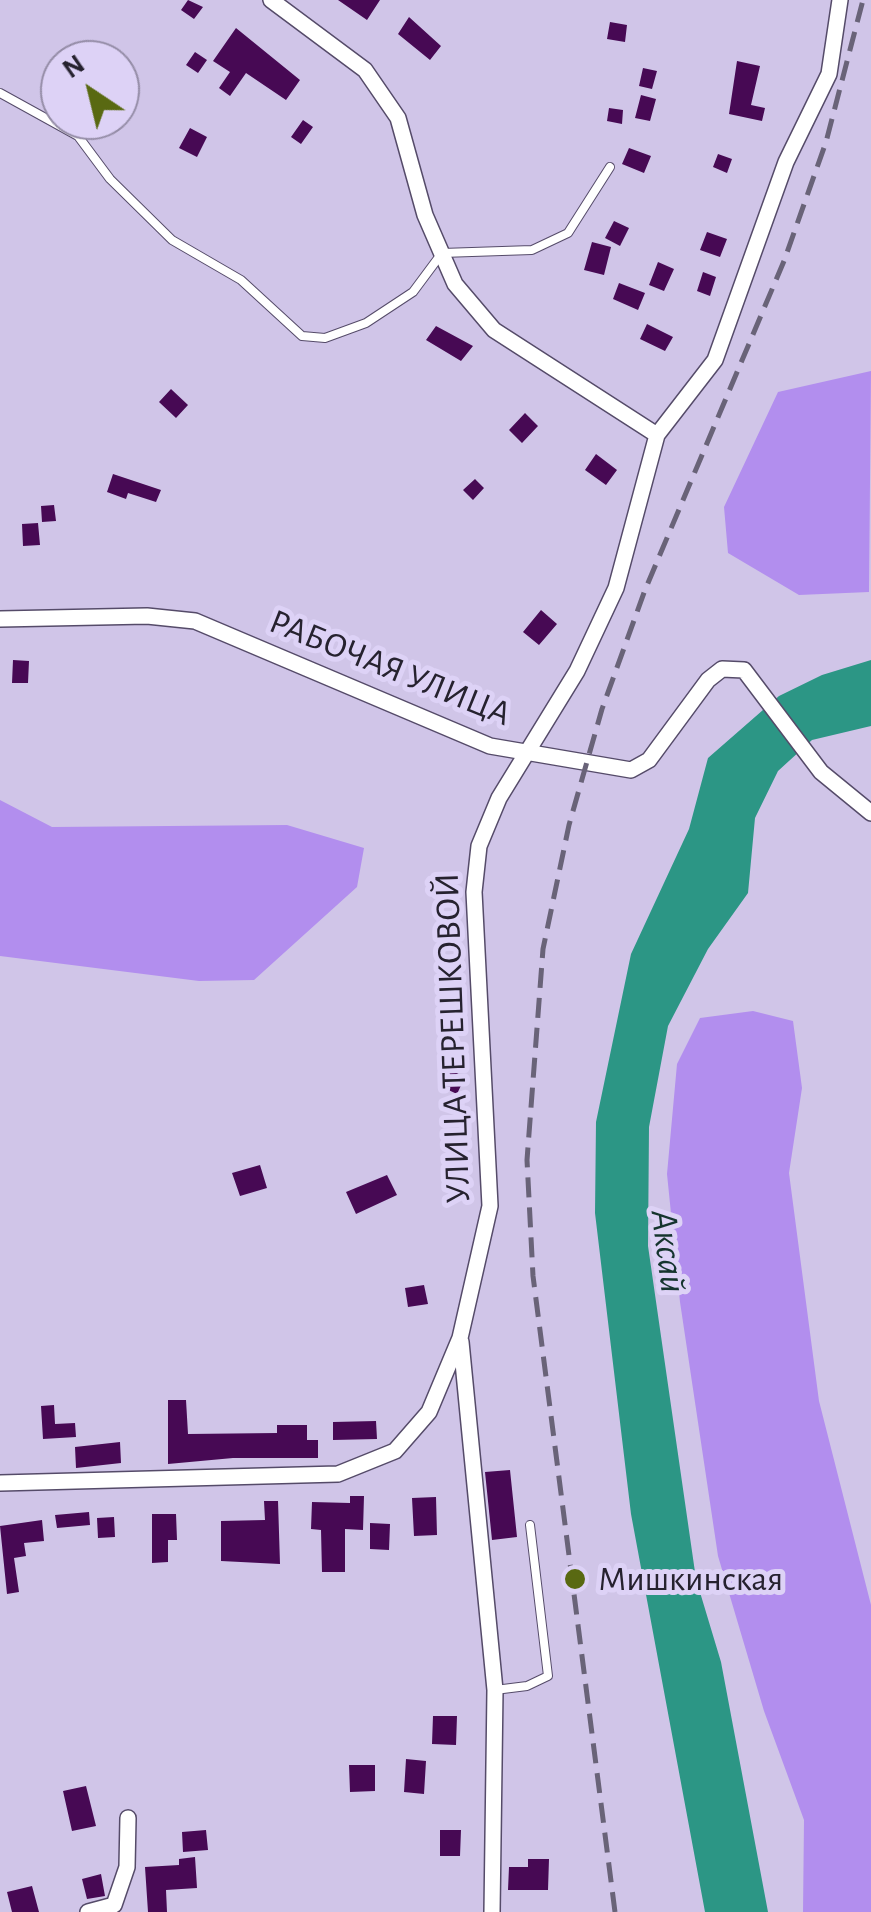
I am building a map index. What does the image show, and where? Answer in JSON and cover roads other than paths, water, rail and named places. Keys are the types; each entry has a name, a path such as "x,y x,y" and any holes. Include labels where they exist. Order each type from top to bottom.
{"street":[{"path":"271,0 365,70 398,118 425,215 442,254 456,284 494,330 657,434 715,360 786,162 829,74 840,0"},
{"name":"РАБОЧАЯ УЛИЦА","path":"0,619 147,616 194,621 490,746 530,754 577,671 616,588 657,434"},
{"path":"530,754 631,770 649,760 676,718 722,668 744,670 821,772 871,814"},
{"name":"УЛИЦА ТЕРЕШКОВОЙ","path":"0,1483 338,1474 394,1451 412,1436 430,1412 460,1338 490,1206 474,892 479,846 499,798 530,754"},
{"path":"460,1338 495,1690 492,1912"},
{"path":"88,1912 114,1905 128,1866 128,1818"}],"lane":[{"path":"0,93 78,136 110,180 172,240 241,280 302,336 325,338 366,324 413,292 442,254 532,250 568,232 610,168"},
{"path":"495,1690 527,1686 548,1676 530,1525"}],"railway":[{"path":"615,1912 533,1276 527,1160 543,949 569,825 602,709 645,590 784,261 826,142 863,0"}],"place":[{"name":"Мишкинская","path":"575,1579"}],"water label":[{"name":"Аксай","path":"668,1251"}]}
